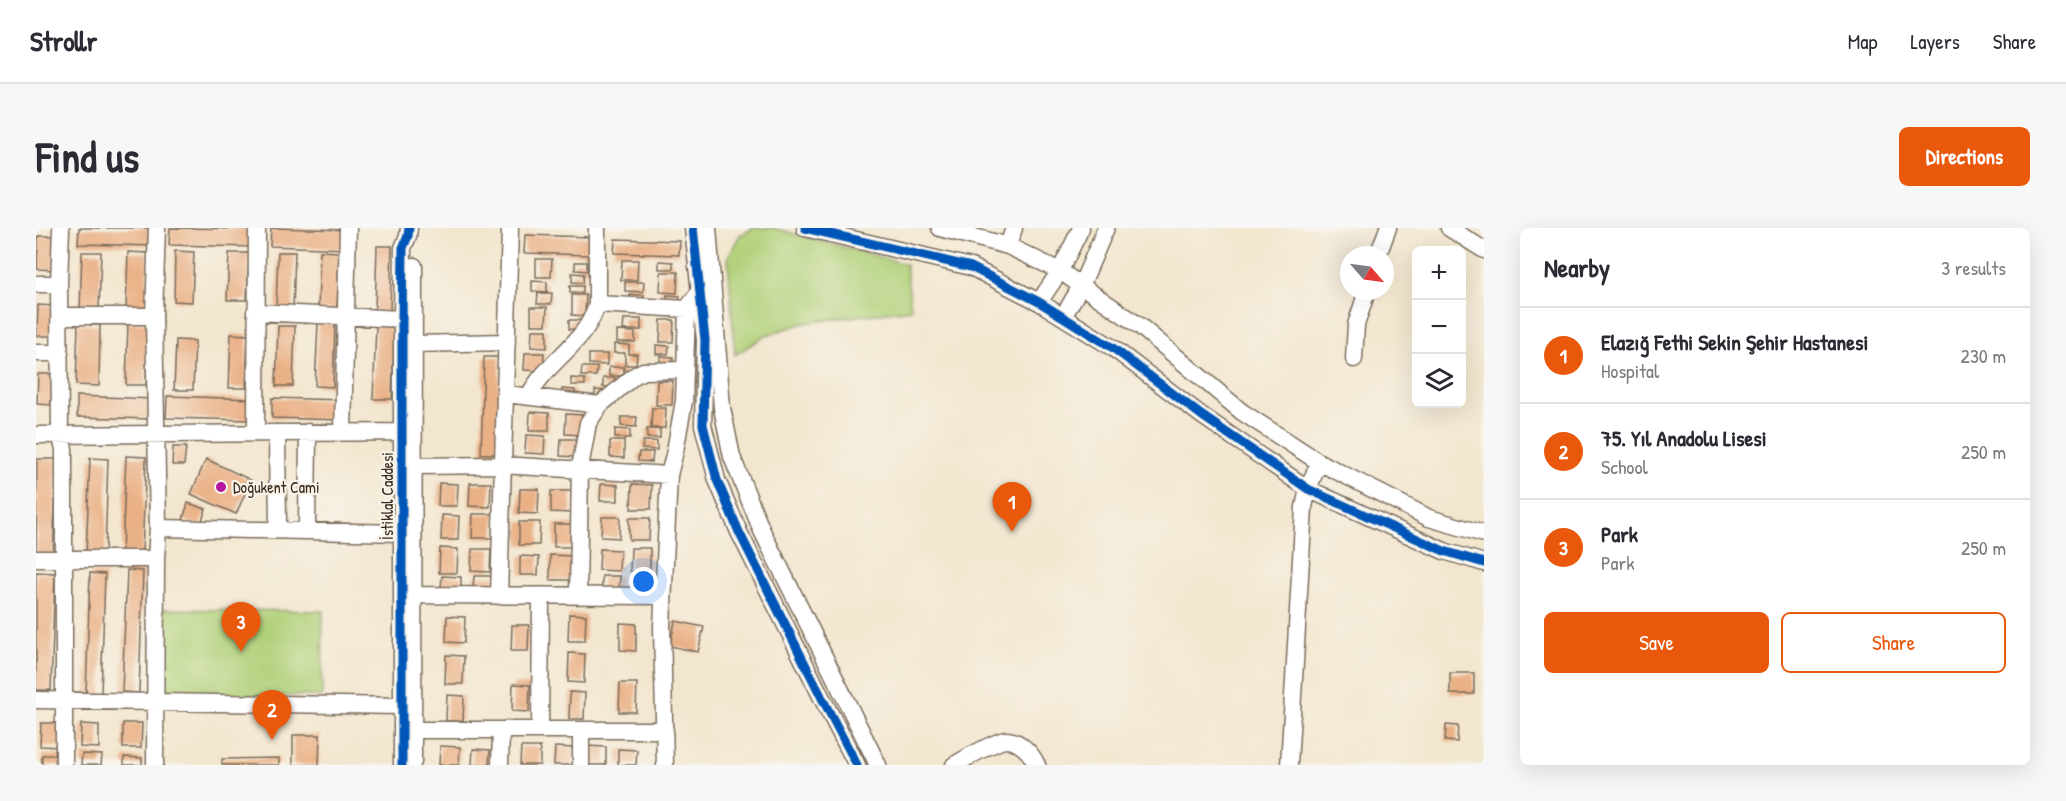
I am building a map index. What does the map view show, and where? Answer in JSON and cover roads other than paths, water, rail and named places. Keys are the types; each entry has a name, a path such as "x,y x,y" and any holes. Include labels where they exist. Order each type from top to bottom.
{"street":[{"path":"61,228 59,284 60,434 64,449 64,765"},
{"path":"155,765 158,528 154,316 157,228"},
{"path":"256,433 257,228"},
{"path":"343,432 348,228"},
{"path":"498,596 510,228"},
{"path":"529,396 591,322 597,304 597,228"},
{"path":"693,228 705,340 703,425 717,480 739,532 857,765"},
{"path":"708,228 722,408 732,457 762,531 878,765"},
{"path":"805,228 971,267 1039,302 1113,348 1201,415 1308,489 1444,551 1484,562"},
{"path":"940,228 1008,246 1060,271 1141,327 1242,412 1319,462 1429,518 1484,534"},
{"path":"1008,246 1014,228"},
{"path":"1039,302 1060,271 1081,228"},
{"path":"1063,317 1081,285 1106,228"},
{"path":"1381,246 1388,228"},
{"path":"1449,228 1484,250"},
{"name":"İstiklal Caddesi","path":"409,232 403,248 402,319 408,432 415,466 412,765"},
{"name":"İstiklal Caddesi","path":"402,765 402,533 414,344 414,248 409,232"},
{"path":"36,284 59,284"},
{"path":"665,765 662,596 669,475 680,426 686,370 687,309 700,291"},
{"path":"1354,359 1356,325 1363,300"},
{"path":"597,304 687,309"},
{"path":"255,312 402,319"},
{"path":"60,316 154,316"},
{"path":"414,344 507,342"},
{"path":"36,353 60,353"},
{"path":"578,596 580,468 588,423 600,405 643,371 686,370"},
{"path":"506,394 600,405"},
{"path":"307,531 308,432"},
{"path":"36,435 408,432"},
{"path":"277,433 278,530"},
{"path":"1289,765 1302,527 1308,489 1319,462"},
{"path":"415,466 501,465 669,475"},
{"path":"158,528 402,533"},
{"path":"36,559 156,559"},
{"path":"414,596 662,596"},
{"path":"540,730 542,596"},
{"path":"36,700 401,706"},
{"path":"413,730 665,730"},
{"path":"500,765 501,730"},
{"path":"581,730 581,765"},
{"path":"954,765 1005,740 1016,742 1023,747 1037,765"}],"place":[{"name":"Doğukent Cami","path":"221,487"},
{"name":"Elazığ Fethi Sekin Şehir Hastanesi","path":"1012,532"},
{"name":"Park","path":"241,652"},
{"name":"75. Yıl Anadolu Lisesi","path":"272,740"}]}
